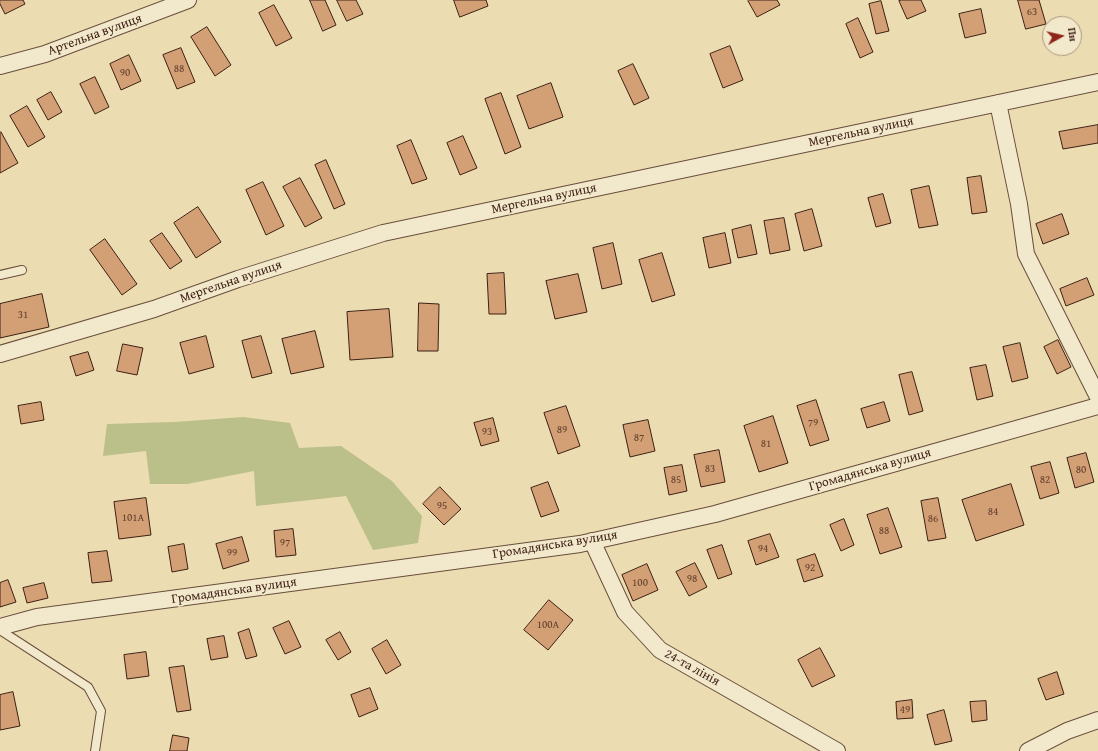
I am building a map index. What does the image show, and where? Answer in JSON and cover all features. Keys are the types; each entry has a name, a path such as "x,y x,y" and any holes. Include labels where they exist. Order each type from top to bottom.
{"street":[{"name":"Артельна вулиця","path":"0,66 45,54 188,0"},
{"name":"Мергельна вулиця","path":"0,354 154,309 238,279 383,233 1098,82"},
{"path":"998,103 1019,204 1026,254 1098,397"},
{"name":"Громадянська вулиця","path":"0,627 37,617 580,544 715,514 1098,406"},
{"name":"24-та лінія","path":"592,541 625,612 660,650 837,751"},
{"path":"1028,751 1067,731 1098,720"}],"lane":[{"path":"0,275 22,270"},
{"path":"0,630 88,687 101,711 95,751"}],"green space":[{"path":"243,417 290,423 299,448 341,446 392,481 422,516 418,543 373,550 346,496 256,506 254,471 187,484 150,484 146,451 103,456 107,424 175,422"}],"building":[{"path":"0,0 23,0 25,4 5,14 0,4"},
{"path":"310,0 325,0 336,25 323,31"},
{"path":"337,0 356,0 363,14 347,21"},
{"path":"454,0 486,0 488,6 460,17"},
{"path":"777,0 780,5 757,17 748,1"},
{"path":"921,0 926,11 907,19 899,1"},
{"path":"1018,0 1039,0 1044,16 1042,16 1042,25 1026,29"},
{"path":"881,1 889,31 876,34 869,4"},
{"path":"274,5 292,38 276,46 259,13"},
{"path":"981,9 986,33 965,38 959,14"},
{"path":"858,18 873,52 860,58 846,24"},
{"path":"207,27 231,65 215,76 191,37"},
{"path":"730,46 743,80 723,88 710,54"},
{"path":"181,48 195,82 177,89 163,55"},
{"path":"129,55 141,81 121,90 110,64"},
{"path":"633,64 649,98 634,105 618,71"},
{"path":"95,77 109,107 95,114 80,84"},
{"path":"551,83 563,117 529,129 517,96"},
{"path":"51,92 62,112 48,120 37,100"},
{"path":"501,93 521,147 505,154 485,99"},
{"path":"27,106 45,137 28,147 10,116"},
{"path":"1098,125 1098,143 1063,149 1059,132"},
{"path":"1,132 18,163 0,173 0,133"},
{"path":"463,136 477,168 460,175 447,143"},
{"path":"411,140 427,179 412,184 397,146"},
{"path":"326,160 345,204 334,209 315,165"},
{"path":"981,176 987,212 972,214 967,178"},
{"path":"300,178 322,218 305,227 283,187"},
{"path":"263,182 284,226 266,235 246,190"},
{"path":"929,186 938,225 919,228 911,190"},
{"path":"883,194 891,223 876,227 868,198"},
{"path":"198,207 221,242 196,258 174,223"},
{"path":"812,209 822,246 804,251 795,214"},
{"path":"1062,214 1069,234 1043,244 1036,224"},
{"path":"784,218 790,250 770,254 764,221"},
{"path":"751,225 757,254 738,258 732,230"},
{"path":"162,233 182,261 170,269 150,241"},
{"path":"725,233 731,263 709,268 703,238"},
{"path":"105,239 137,284 122,295 90,250"},
{"path":"613,243 622,284 602,289 593,248"},
{"path":"662,253 675,295 652,302 639,260"},
{"path":"504,273 506,314 489,314 487,274"},
{"path":"578,274 587,312 555,319 546,281"},
{"path":"1087,278 1094,295 1066,306 1060,289"},
{"path":"42,294 49,327 0,338 0,304"},
{"path":"419,303 439,304 438,351 418,351"},
{"path":"389,309 393,357 350,360 347,312"},
{"path":"315,331 324,367 291,374 282,339"},
{"path":"206,336 214,367 189,374 180,343"},
{"path":"261,336 272,373 252,378 242,341"},
{"path":"1058,340 1071,367 1057,374 1044,347"},
{"path":"1020,343 1028,378 1012,382 1003,347"},
{"path":"123,344 143,348 137,375 117,371"},
{"path":"88,352 94,370 76,376 70,357"},
{"path":"986,365 993,396 977,400 970,368"},
{"path":"912,372 923,411 909,415 899,375"},
{"path":"816,400 829,440 810,446 797,406"},
{"path":"41,402 44,420 21,424 18,406"},
{"path":"884,402 890,421 867,428 861,409"},
{"path":"566,406 580,446 558,454 544,413"},
{"path":"773,416 788,463 759,472 744,426"},
{"path":"493,418 499,441 481,446 474,423"},
{"path":"648,420 655,451 630,457 623,425"},
{"path":"719,450 725,482 701,487 694,455"},
{"path":"1086,453 1094,482 1075,488 1067,458"},
{"path":"1050,462 1059,493 1040,499 1031,467"},
{"path":"682,465 687,491 669,495 664,468"},
{"path":"548,482 559,511 541,517 531,488"},
{"path":"1011,484 1024,525 976,541 962,500"},
{"path":"440,487 461,509 444,525 423,504"},
{"path":"146,498 151,535 119,539 114,502"},
{"path":"938,498 946,538 928,541 921,501"},
{"path":"888,508 902,547 880,554 867,515"},
{"path":"844,519 854,545 841,551 830,525"},
{"path":"293,529 296,555 276,557 274,531"},
{"path":"770,534 779,557 756,565 748,541"},
{"path":"242,537 249,561 223,569 216,544"},
{"path":"184,544 188,569 172,572 168,547"},
{"path":"722,545 732,574 718,579 707,550"},
{"path":"107,551 112,581 92,583 88,553"},
{"path":"815,554 823,576 804,582 797,560"},
{"path":"695,563 707,587 689,596 676,572"},
{"path":"647,564 658,590 633,601 622,575"},
{"path":"8,580 16,602 0,607 0,583"},
{"path":"44,583 48,598 27,603 23,588"},
{"path":"549,600 573,620 548,650 524,630"},
{"path":"289,621 301,647 285,654 273,628"},
{"path":"249,629 257,656 246,659 238,633"},
{"path":"340,632 351,652 338,660 326,640"},
{"path":"224,636 228,657 211,660 207,639"},
{"path":"387,640 401,665 386,674 372,649"},
{"path":"820,648 835,676 812,687 798,660"},
{"path":"146,652 149,676 127,679 124,655"},
{"path":"184,666 191,710 177,712 169,668"},
{"path":"1057,672 1064,694 1046,700 1038,679"},
{"path":"370,688 378,709 359,717 351,695"},
{"path":"13,692 20,726 0,730 0,695"},
{"path":"912,700 913,718 897,719 896,702"},
{"path":"986,701 987,720 972,722 970,702"},
{"path":"944,710 952,741 935,745 927,715"},
{"path":"173,735 189,738 187,751 170,751"}]}
